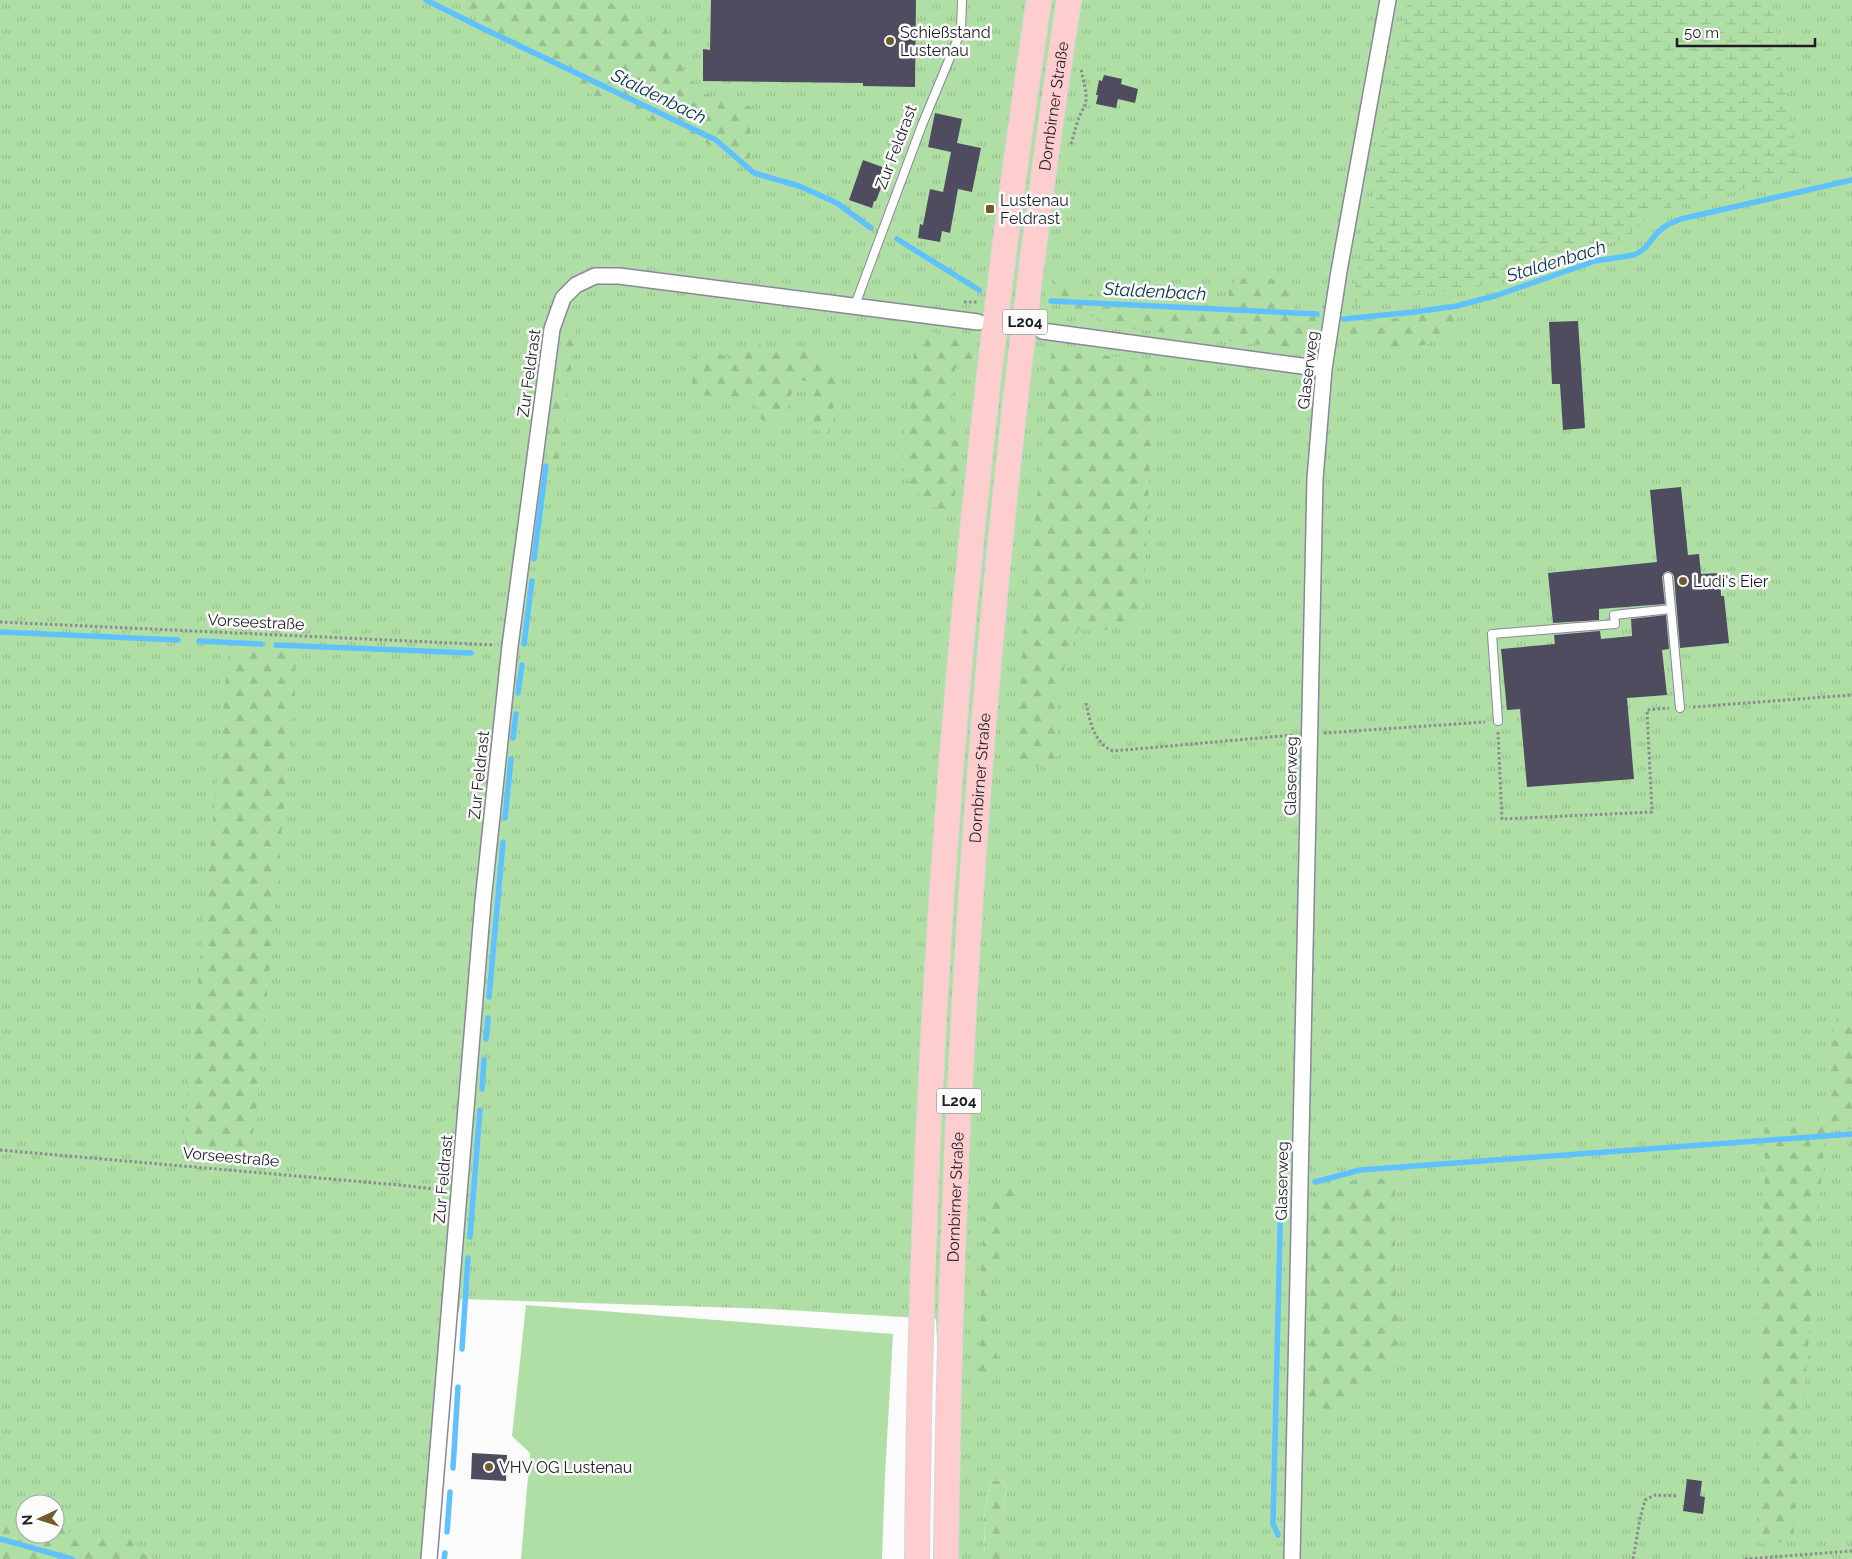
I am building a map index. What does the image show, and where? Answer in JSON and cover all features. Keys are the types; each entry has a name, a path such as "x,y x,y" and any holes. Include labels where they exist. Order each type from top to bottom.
{"main road":[{"name":"Dornbirner Straße","path":"918,1559 921,1322 940,908 977,482 1006,244 1039,0"},
{"name":"Dornbirner Straße","path":"946,1559 952,1262 959,1089 975,829 994,608 1010,452 1043,172 1069,0"}],"street":[{"name":"Glaserweg","path":"1292,1559 1315,478 1324,369 1339,270 1388,0"},
{"name":"Zur Feldrast","path":"429,1559 483,901 510,646 552,329 563,298 576,285 595,276 619,276 978,322"},
{"path":"1042,331 1324,369"}],"lane":[{"name":"Zur Feldrast","path":"854,305 922,125 961,31 962,0"},
{"path":"1668,577 1680,708"},
{"path":"1498,721 1492,634 1615,624 1614,615 1671,609"}],"path":[{"path":"1068,148 1071,145 1079,117 1086,104 1086,92 1081,67"},
{"name":"Vorseestraße","path":"0,622 510,646"},
{"path":"1086,703 1099,742 1104,747 1113,751 1309,734 1498,721 1502,819 1652,812 1647,710 1852,695"},
{"name":"Vorseestraße","path":"0,1150 399,1185 459,1192"},
{"path":"1633,1559 1645,1500 1656,1495 1678,1496"},
{"path":"1745,1559 1852,1551"}],"green space":[{"path":"0,0 1852,0 1852,1559 1004,1559 1006,1488 1001,1480 990,1481 984,1519 985,1559 948,1559 936,1319 770,1309 461,1299 435,1431 421,1559 0,1559"},
{"path":"463,0 604,0 665,27 689,79 701,93 751,107 750,162 580,89 473,15"},
{"path":"1408,0 1771,0 1801,174 1654,212 1625,240 1590,246 1474,288 1352,303"},
{"path":"1055,275 1116,308 1228,314 1229,290 1237,279 1267,278 1281,283 1287,289 1297,308 1319,310 1313,339 1301,350 1111,326 1097,317 1063,311 1053,294"},
{"path":"1445,312 1457,318 1461,336 1449,339 1437,337 1427,345 1391,347 1369,338 1339,341 1342,322 1390,319"},
{"path":"564,321 577,322 559,460 547,457"},
{"path":"918,329 975,341 971,378 955,367 950,419 966,427 952,510 926,506 902,470 910,380"},
{"path":"758,344 776,352 804,348 838,363 836,395 829,434 808,427 815,384 797,379 781,423 761,420 753,397 692,395 693,357 719,353 732,361"},
{"path":"1052,350 1161,361 1153,425 1143,619 1097,632 1078,629 1065,665 1058,698 1057,734 1063,753 1026,772 1013,769 1024,631"},
{"path":"229,647 296,650 295,685 256,1113 249,1161 185,1158 186,1114"},
{"path":"1852,1013 1852,1129 1834,1130 1824,1144 1793,1541 1761,1544 1756,1358 1765,1173 1764,1129 1770,1121 1818,1121 1826,1108 1828,1068 1833,1030 1838,1016"},
{"path":"1395,1178 1395,1278 1398,1332 1394,1367 1377,1380 1350,1387 1346,1413 1326,1417 1308,1408 1313,1193 1351,1181"},
{"path":"1014,1183 1021,1188 1017,1194 1005,1199 1005,1252 993,1264 989,1303 996,1322 990,1334 992,1346 1001,1364 993,1381 979,1377 984,1200"},
{"path":"526,1305 893,1334 882,1559 521,1559 530,1453 512,1436"},
{"path":"1001,1480 1006,1488 1004,1559 985,1559 984,1519 990,1481"},
{"path":"15,1512 15,1544 65,1544 65,1525 72,1540 89,1541 104,1532 129,1538 149,1559 0,1559 0,1527"}],"building":[{"path":"711,0 916,0 915,87 863,86 863,83 703,81 703,49 710,50"},
{"path":"1104,75 1122,79 1121,84 1138,89 1135,103 1118,99 1116,108 1096,104 1099,80 1102,81"},
{"path":"935,113 962,119 957,143 981,148 972,192 958,189 950,233 942,231 940,242 918,238 920,224 923,225 930,189 943,192 951,152 928,147"},
{"path":"863,160 888,169 872,208 849,200"},
{"path":"1578,321 1585,428 1563,430 1560,384 1552,384 1549,322"},
{"path":"1681,487 1688,555 1699,554 1701,574 1720,573 1721,596 1724,596 1729,643 1680,648 1674,576 1668,571 1662,577 1665,604 1599,609 1599,620 1553,623 1548,573 1657,562 1650,490"},
{"path":"1666,615 1669,649 1662,650 1667,695 1627,698 1634,779 1527,787 1520,709 1507,710 1501,649 1555,644 1554,635 1600,631 1601,639 1632,636 1631,619"},
{"name":"VHV OG Lustenau","path":"472,1453 507,1455 506,1481 471,1479"},
{"path":"1687,1479 1702,1481 1700,1496 1705,1497 1703,1514 1683,1511"}],"waterway":[{"name":"Staldenbach","path":"426,0 716,140 754,173 799,186 837,203 871,228"},
{"name":"Staldenbach","path":"1344,319 1457,306 1498,295 1595,261 1634,255 1644,249 1658,232 1667,225 1681,219 1852,180"},
{"name":"Staldenbach","path":"897,239 979,290"},
{"name":"Staldenbach","path":"1051,301 1317,314"},
{"path":"534,559 546,466"},
{"path":"524,644 532,581"},
{"path":"0,632 178,640"},
{"path":"199,641 261,644"},
{"path":"276,645 471,653"},
{"path":"518,693 522,665"},
{"path":"513,738 516,714"},
{"path":"505,818 511,759"},
{"path":"489,997 503,842"},
{"path":"486,1039 488,1018"},
{"path":"482,1089 484,1060"},
{"path":"470,1237 480,1110"},
{"path":"1315,1182 1360,1170 1852,1134"},
{"path":"1278,1535 1273,1524 1281,1190"},
{"path":"462,1349 468,1258"},
{"path":"453,1468 458,1387"},
{"path":"447,1532 450,1492"},
{"path":"0,1539 72,1559"},
{"path":"444,1559 445,1553"}],"place":[{"name":"Schießstand Lustenau","path":"890,41"},
{"name":"Lustenau Feldrast","path":"990,209"},
{"name":"Ludi's Eier","path":"1683,581"},
{"name":"VHV OG Lustenau","path":"489,1467"}]}
